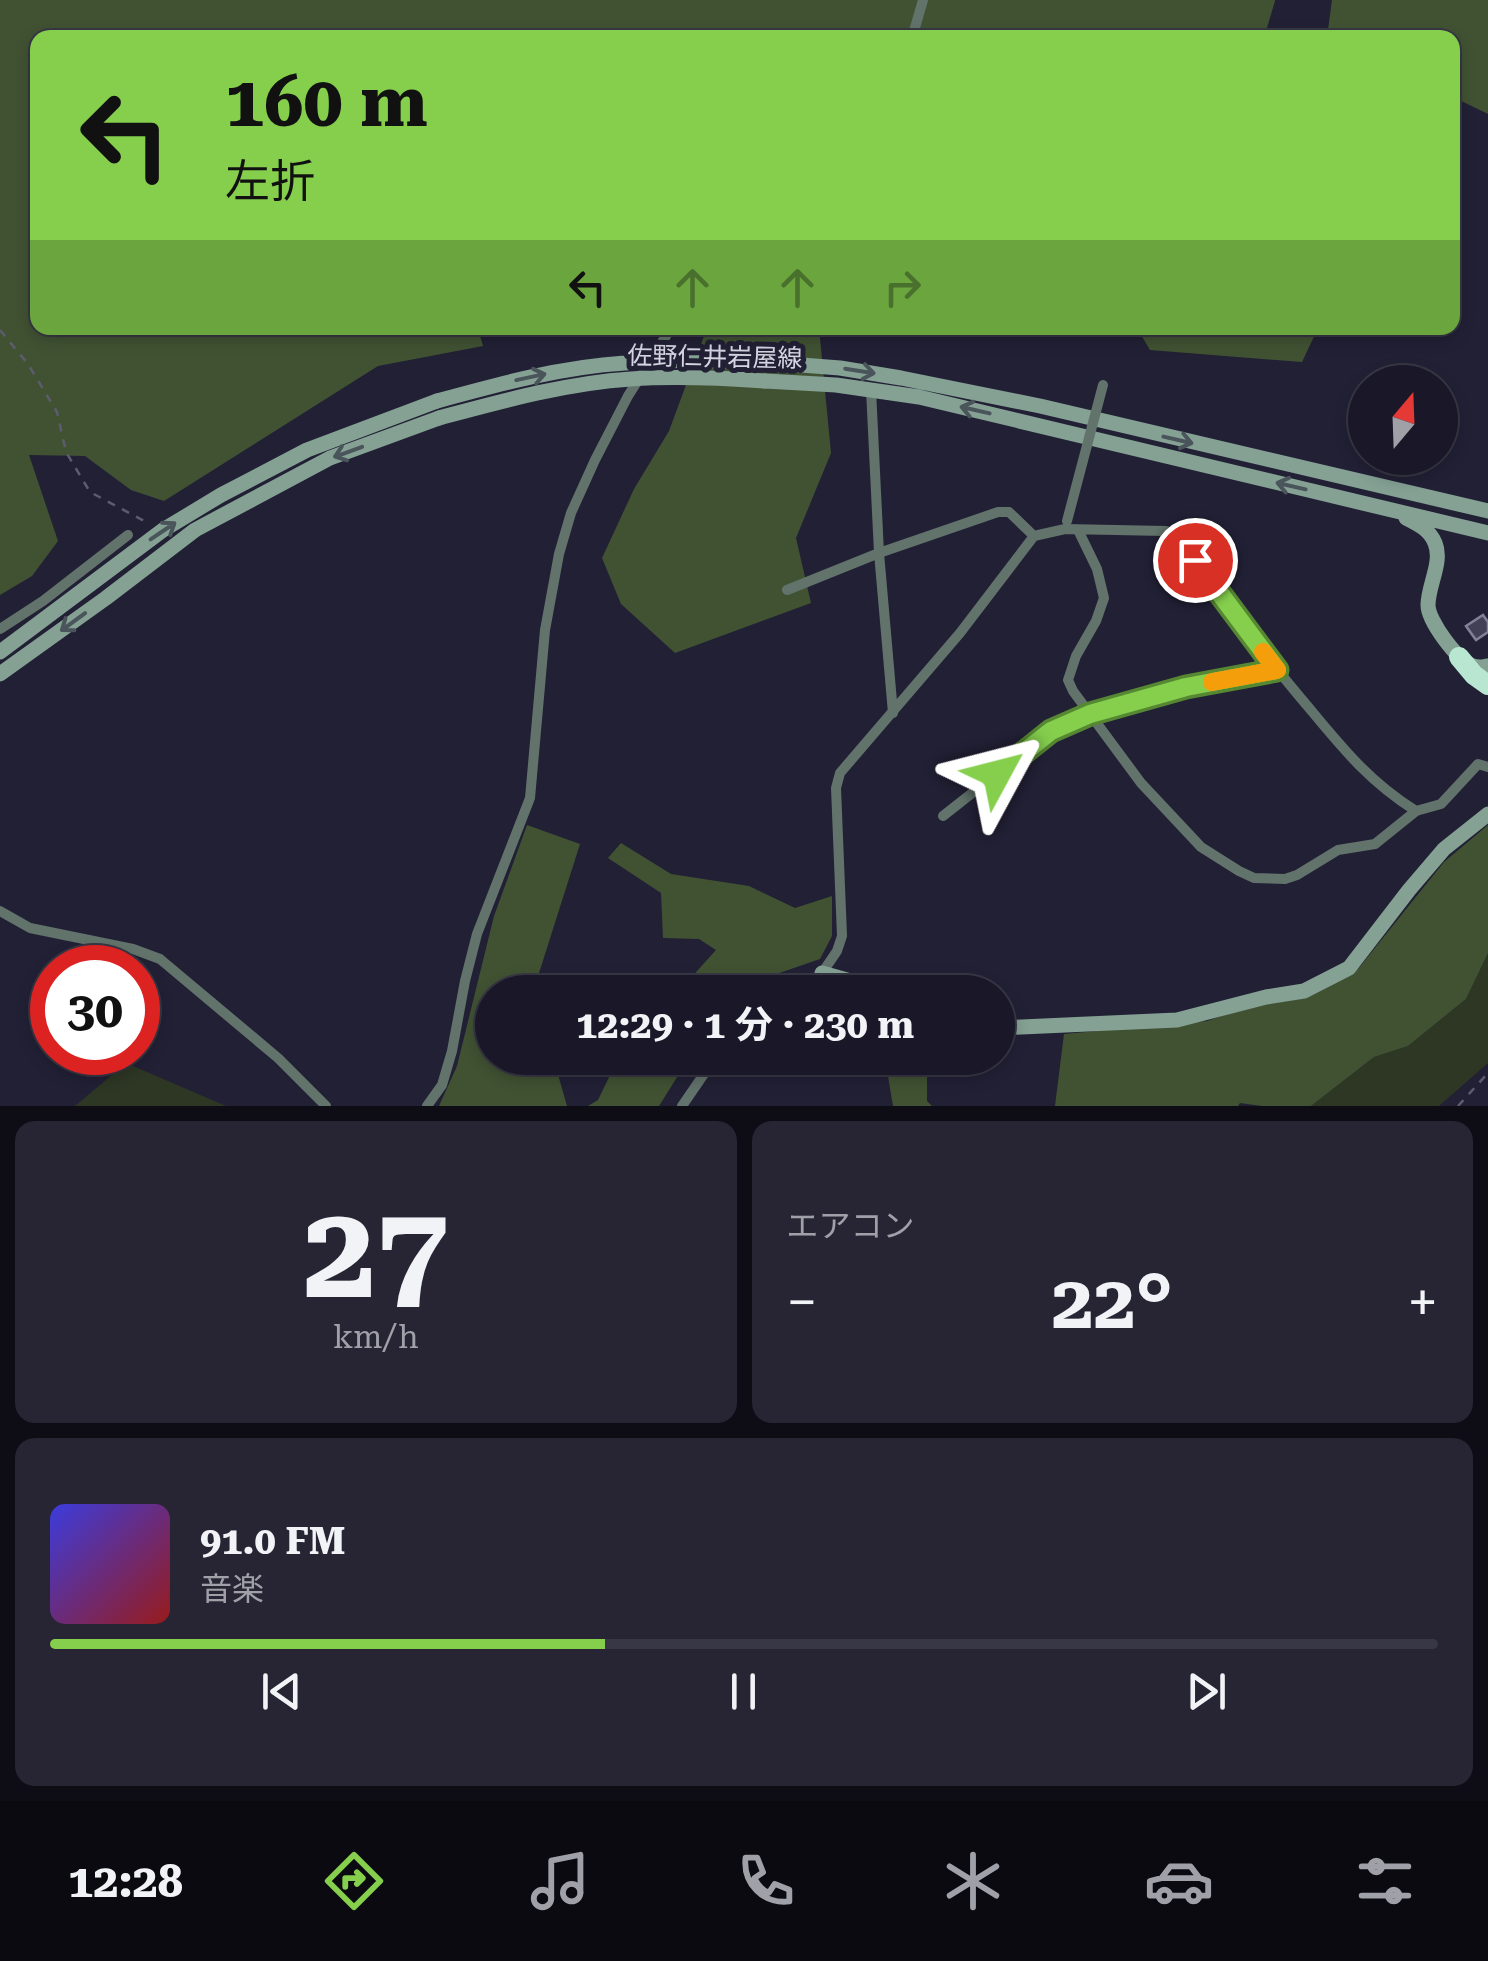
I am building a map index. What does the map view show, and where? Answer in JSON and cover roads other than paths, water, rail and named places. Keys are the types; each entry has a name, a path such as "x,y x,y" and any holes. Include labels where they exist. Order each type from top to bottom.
{"highway":[{"path":"1459,656 1488,685"}],"main road":[{"name":"佐野仁井岩屋線","path":"0,652 163,530 307,450 437,401 490,386 623,363 763,362 870,373 1040,406 1488,512"},
{"name":"佐野仁井岩屋線","path":"0,674 196,530 330,458 439,418 505,400 630,379 724,378 836,385 919,397 1488,534"},
{"path":"1334,497 1404,516 1430,535 1436,560 1429,614 1459,656 1474,666 1488,666"},
{"path":"1436,560 1444,545 1458,536 1488,534"},
{"path":"1015,1027 1176,1020 1304,991 1350,968 1444,850 1488,814"},
{"path":"822,973 829,975"}],"street":[{"path":"914,30 923,0"},
{"path":"427,1106 442,1085 477,934 530,798 545,630 571,514 628,396 667,335"},
{"path":"1066,525 1103,385"},
{"path":"871,390 892,713"},
{"path":"788,590 998,512 1009,512 1034,536"},
{"path":"822,973 842,936 836,788 840,774 960,633 1034,536 1066,525 1078,530 1166,531 1177,535 1277,670 1360,768 1416,811"},
{"path":"1078,530 1097,569 1104,598 1068,680 1140,783 1200,847 1239,872 1254,878 1285,879 1338,850 1376,844 1416,811 1441,804 1478,764 1488,767"},
{"path":"0,628 43,601 128,535"},
{"path":"943,816 1051,731 1090,714 1186,687 1277,670"},
{"path":"0,912 30,928 133,949 160,959 278,1058 326,1106"},
{"path":"682,1106 703,1075"}]}
